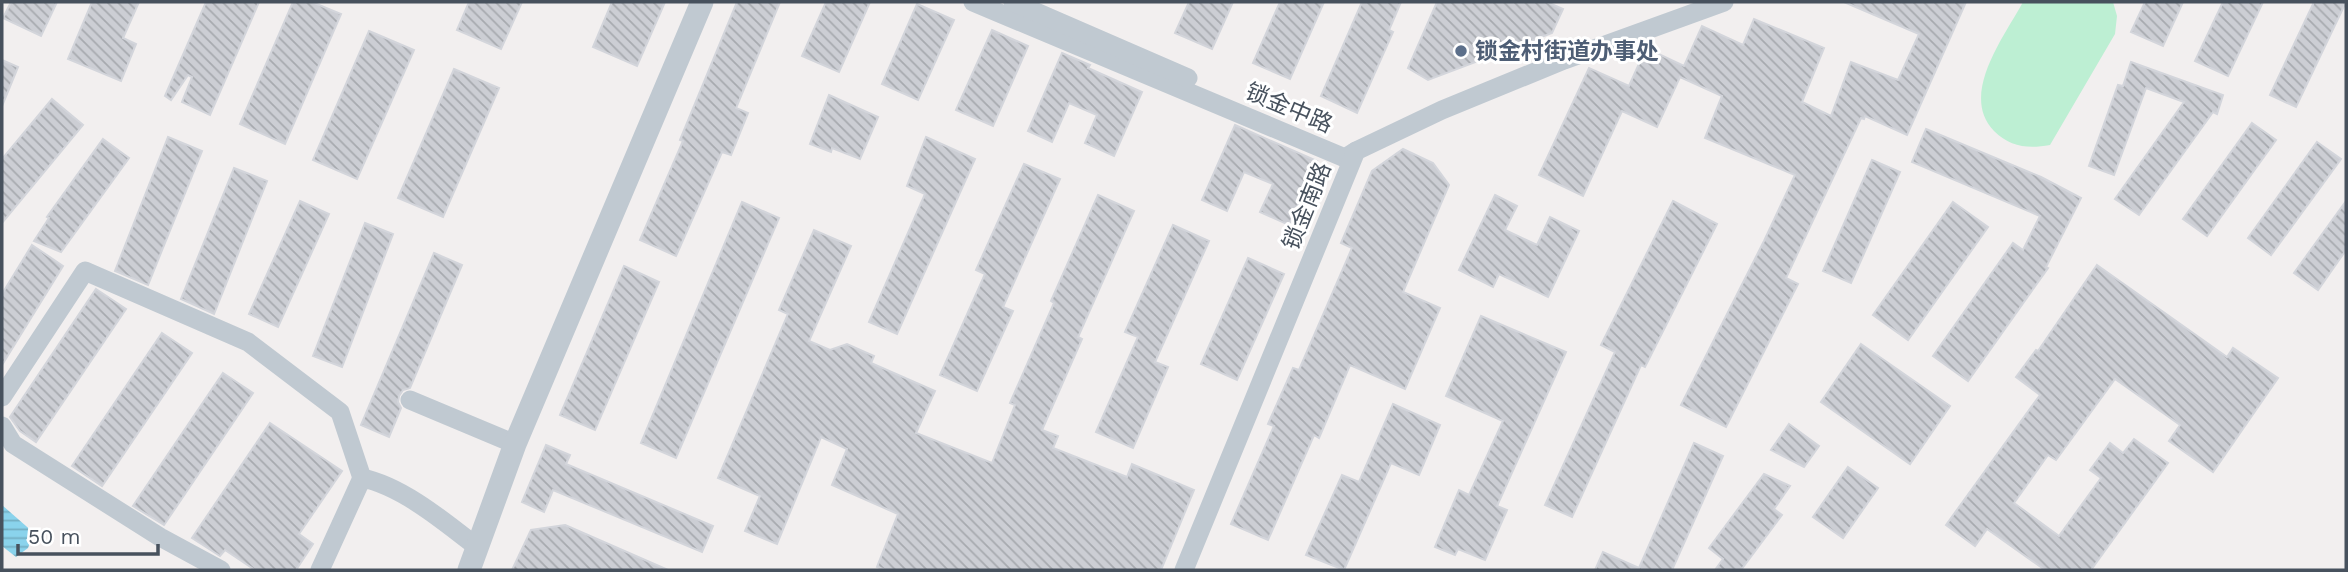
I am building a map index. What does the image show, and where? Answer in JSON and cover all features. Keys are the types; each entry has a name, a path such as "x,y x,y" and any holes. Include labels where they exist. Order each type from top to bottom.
{"street":[{"path":"469,570 515,444 702,2"},
{"name":"锁金中路","path":"973,2 1345,158 1356,151"},
{"name":"锁金中路","path":"1013,2 1356,151"},
{"name":"锁金南路","path":"1184,570 1356,151 1442,110 1563,60 1724,2"},
{"path":"2,397 85,271 248,342 340,412 362,478 320,570"},
{"path":"410,400 515,444"},
{"path":"2,426 13,443 160,537 221,570"},
{"path":"362,478 380,482 439,517 477,547"}],"green space":[{"path":"2023,2 2113,2 2117,16 2115,34 2050,145 2027,147 2013,144 1994,131 1984,117 1981,101 1988,66"}],"water":[{"path":"2,505 34,533 28,548 16,557 2,546"}],"building":[{"path":"11,2 57,2 41,36 3,18"},
{"path":"92,2 139,2 123,38 136,44 121,81 68,59"},
{"path":"206,2 259,2 210,115 182,102 192,77 188,75 171,100 165,96"},
{"path":"293,2 312,2 341,14 285,144 240,124"},
{"path":"469,2 522,2 501,49 457,30"},
{"path":"612,2 665,2 637,66 593,47"},
{"path":"737,2 780,2 736,108 748,113 731,155 722,152 676,256 640,240 683,141 680,140"},
{"path":"826,2 870,2 839,72 802,56"},
{"path":"1189,2 1233,2 1212,49 1175,33"},
{"path":"1280,2 1324,2 1290,79 1253,63"},
{"path":"1362,2 1401,2 1389,30 1393,32 1357,113 1321,96"},
{"name":"锁金村街道办事处","path":"1437,2 1547,2 1563,9 1552,33 1428,80 1408,68"},
{"path":"1844,2 1966,2 1907,135 1865,116 1864,119 1861,118 1786,278 1798,284 1726,427 1681,405 1795,175 1705,138 1722,96 1680,77 1657,127 1622,111 1583,196 1539,175 1589,68 1629,86 1646,48 1684,66 1702,26 1743,45 1754,19 1824,48 1802,102 1831,116 1851,62 1898,80 1919,34"},
{"path":"2145,2 2183,2 2163,46 2131,32"},
{"path":"2223,2 2263,2 2228,76 2195,61"},
{"path":"2314,2 2346,2 2296,107 2270,95"},
{"path":"917,4 954,20 918,100 882,84"},
{"path":"992,30 1028,46 993,126 956,110"},
{"path":"369,31 414,50 357,179 313,160"},
{"path":"1062,53 1142,92 1114,156 1085,143 1097,115 1069,103 1052,142 1028,131"},
{"path":"2,60 18,67 2,106"},
{"path":"2131,62 2223,95 2217,114 2213,112 2139,215 2115,199 2184,102 2146,88 2114,175 2089,166 2118,85 2123,86"},
{"path":"454,69 499,88 443,217 398,198"},
{"path":"829,95 878,117 860,159 832,148 831,152 810,144"},
{"path":"52,99 83,125 2,223 2,159"},
{"path":"2252,123 2276,140 2207,236 2183,219"},
{"path":"1235,125 1317,161 1289,225 1260,212 1273,184 1244,172 1227,211 1202,200"},
{"path":"1926,129 2041,177 2081,198 2046,267 2048,268 1968,381 1933,356 2013,243 2023,250 2040,216 1912,162"},
{"path":"168,137 202,151 148,285 115,271"},
{"path":"926,137 975,159 897,334 869,322 925,194 907,186"},
{"path":"103,139 129,158 61,252 34,241 49,218 47,217"},
{"path":"2317,142 2341,159 2271,255 2248,238"},
{"path":"1403,149 1433,163 1449,185 1403,292 1440,308 1405,389 1350,365 1319,438 1314,435 1268,540 1231,524 1274,426 1268,424 1293,368 1299,370 1352,248 1341,243 1372,171"},
{"path":"1872,160 1900,172 1851,283 1823,271"},
{"path":"1024,164 1060,179 1003,307 1013,311 977,391 940,375 985,274 976,270"},
{"path":"234,168 267,181 214,314 181,299"},
{"path":"1098,195 1134,211 1078,337 1082,339 1042,430 1058,436 1053,448 1127,477 1132,464 1194,490 1161,570 886,570 877,567 898,514 832,485 847,449 821,437 777,544 745,531 760,496 718,478 788,314 779,310 814,230 851,246 809,341 830,350 847,344 874,356 871,363 935,391 916,433 992,463 1015,405 1010,403"},
{"path":"1495,195 1517,206 1505,230 1537,245 1550,217 1579,231 1548,297 1499,274 1493,287 1459,270"},
{"path":"300,201 329,214 278,327 249,314"},
{"path":"1673,201 1717,224 1645,367 1641,365 1572,517 1545,505 1615,352 1601,345"},
{"path":"2346,201 2346,250 2318,290 2294,273"},
{"path":"742,202 779,218 676,458 641,443"},
{"path":"1953,202 1988,227 1908,340 1873,315"},
{"path":"365,223 393,234 342,367 313,356"},
{"path":"1173,225 1209,241 1155,362 1168,367 1133,448 1096,432 1138,337 1125,332"},
{"path":"32,245 63,266 2,365 2,294"},
{"path":"434,253 462,265 410,388 403,390 399,396 401,408 389,437 361,425"},
{"path":"1248,258 1284,274 1237,380 1201,364"},
{"path":"2097,265 2227,357 2233,348 2278,378 2213,472 2169,441 2180,425 2115,379 2056,460 2048,455 2014,503 2059,536 2101,478 2090,470 2110,443 2123,453 2134,439 2168,463 2091,570 2045,570 1987,529 1975,546 1946,525 2040,395 2016,377 2036,350 2038,351"},
{"path":"624,266 659,282 595,430 560,415"},
{"path":"96,289 126,309 36,442 20,431 10,417"},
{"path":"1481,316 1566,352 1497,506 1507,510 1485,560 1458,549 1455,555 1435,547 1459,490 1469,495 1503,421 1446,396"},
{"path":"162,333 192,353 102,486 72,466"},
{"path":"1861,344 1950,406 1910,464 1821,402"},
{"path":"223,373 253,393 164,525 133,506"},
{"path":"1393,404 1440,425 1419,475 1391,463 1344,570 1306,555 1342,475 1359,482"},
{"path":"270,423 342,471 299,534 313,544 296,570 255,570 225,550 220,556 192,538"},
{"path":"1789,424 1819,446 1804,467 1771,450"},
{"path":"1694,443 1723,456 1672,570 1595,570 1603,552 1639,568"},
{"path":"546,445 570,455 566,464 713,526 702,552 553,490 544,512 522,502"},
{"path":"1848,467 1878,488 1843,538 1813,517"},
{"path":"1764,474 1790,486 1774,509 1782,515 1741,570 1715,570 1723,559 1709,548"},
{"path":"565,525 668,570 512,570 531,530"}],"place":[{"name":"锁金村街道办事处","path":"1461,51"}]}
